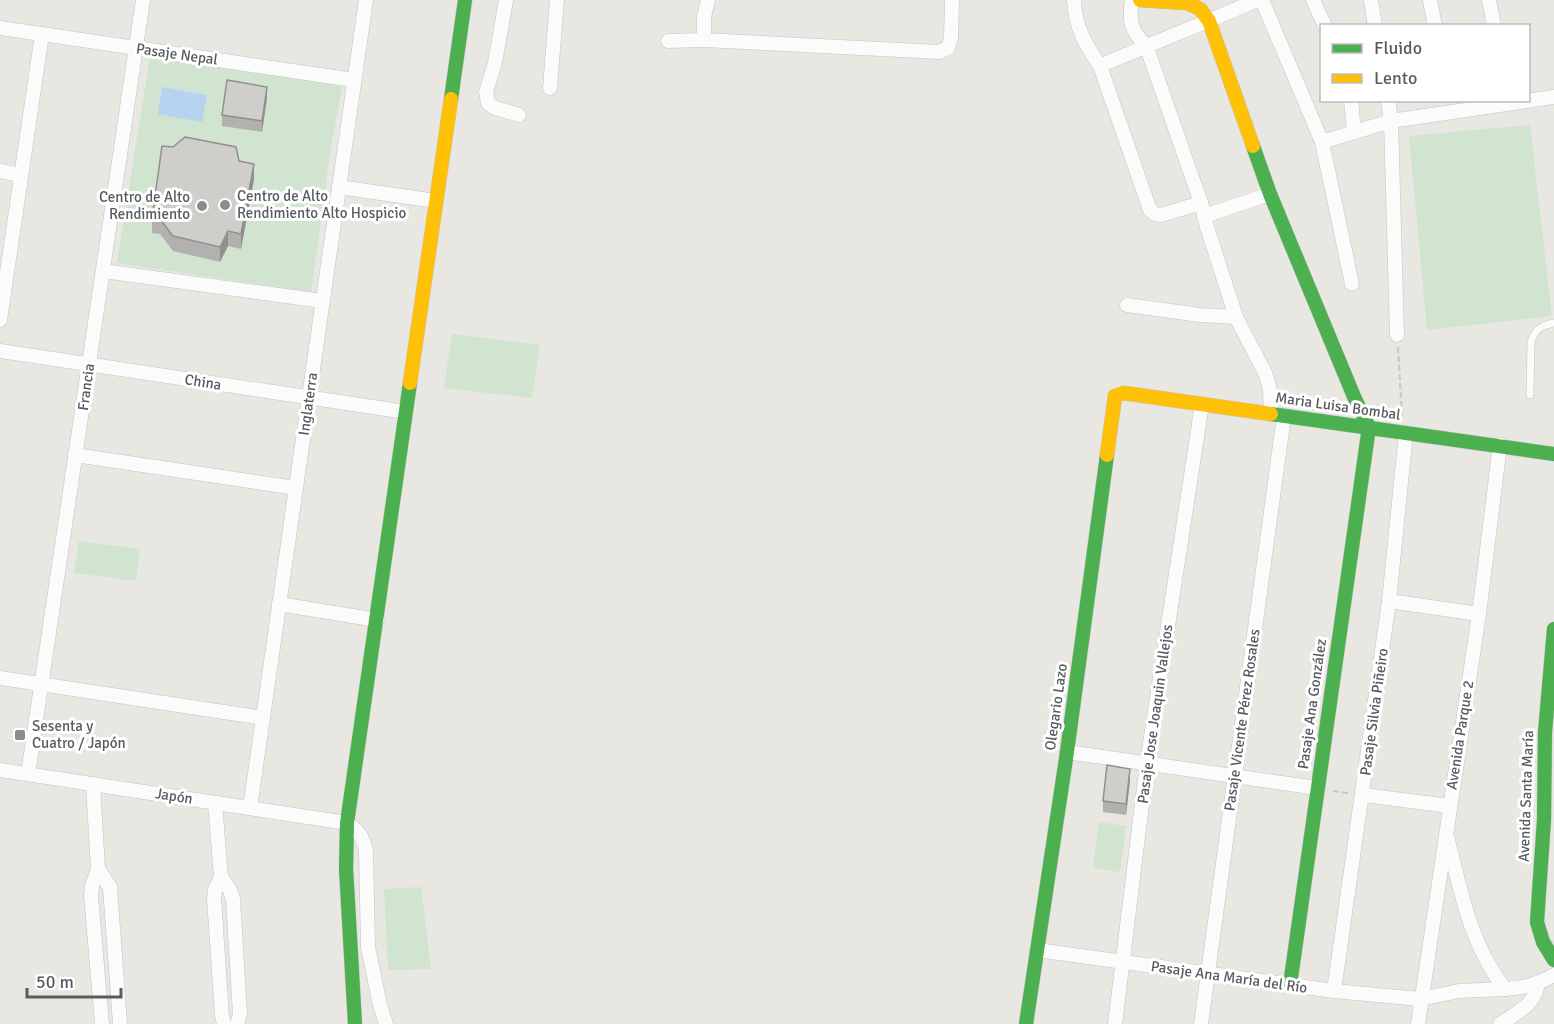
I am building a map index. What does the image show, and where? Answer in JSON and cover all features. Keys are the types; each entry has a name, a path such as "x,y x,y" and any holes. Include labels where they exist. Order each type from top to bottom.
{"street":[{"name":"Francia","path":"28,774 143,0"},
{"name":"Inglaterra","path":"250,808 366,0"},
{"path":"355,1024 345,862 347,823 465,0"},
{"path":"506,0 495,63 486,92 488,103 495,108 519,116"},
{"path":"550,88 557,0"},
{"path":"704,40 704,17 708,0"},
{"path":"668,41 704,40 939,52 948,48 951,38 951,0"},
{"path":"1074,0 1074,15 1082,37 1100,66 1150,210 1161,215 1202,209 1270,194"},
{"name":"Pasaje Vicente Pérez Rosales","path":"1132,0 1130,14 1132,27 1138,38 1146,45 1236,317 1266,375 1278,415 1201,1024"},
{"path":"1140,0 1187,2 1200,9 1209,21 1270,194 1355,399 1369,427"},
{"path":"1100,66 1257,0"},
{"path":"1262,0 1322,142 1352,284"},
{"path":"1313,0 1324,24"},
{"path":"1371,0 1375,24"},
{"path":"1430,0 1435,24"},
{"path":"1489,0 1494,24"},
{"name":"Pasaje Nepal","path":"0,28 354,80"},
{"path":"0,320 5,255 21,175 42,34"},
{"path":"1530,100 1554,97"},
{"path":"1352,102 1354,132"},
{"path":"1388,102 1397,335"},
{"path":"1322,142 1390,121 1449,107 1507,102"},
{"path":"0,171 21,175"},
{"path":"339,187 436,201"},
{"path":"103,271 322,301"},
{"path":"1126,305 1200,315 1236,317"},
{"name":"China","path":"0,351 406,412"},
{"name":"Maria Luisa Bombal","path":"1117,394 1124,393 1554,454"},
{"name":"Olegario Lazo","path":"1026,1024 1067,752 1114,398 1117,394"},
{"name":"Pasaje Jose Joaquin Vallejos","path":"1115,1024 1147,763 1202,404"},
{"name":"Pasaje Ana González","path":"1290,985 1369,427"},
{"name":"Pasaje Silvia Piñeiro","path":"1334,991 1389,601 1406,433"},
{"name":"Avenida Parque 2","path":"1418,1024 1479,614 1500,445"},
{"path":"75,455 296,488"},
{"path":"1389,601 1479,614"},
{"path":"279,604 377,620"},
{"name":"Avenida Santa María","path":"1553,638 1549,821 1537,922 1542,943 1554,960"},
{"path":"0,678 263,718"},
{"path":"1067,752 1317,788"},
{"name":"Japón","path":"0,770 347,823"},
{"path":"93,784 99,869 92,886 92,895 102,1024"},
{"path":"1363,795 1450,806"},
{"path":"215,803 221,877 214,898 224,1024"},
{"path":"347,823 356,828 366,851 368,947 386,1024"},
{"path":"1446,832 1464,909 1484,958 1505,989"},
{"path":"99,869 110,887 120,1024"},
{"path":"221,877 230,890 233,900 240,1014 237,1024"},
{"path":"1537,922 1554,925"},
{"name":"Pasaje Ana María del Río","path":"1037,950 1334,991 1420,999 1459,991 1525,987 1554,975"},
{"path":"1500,1024 1529,1005 1538,983"}],"lane":[{"path":"1530,395 1533,336 1538,329 1554,323"}],"path":[{"path":"1397,335 1402,418 1406,433"},
{"path":"1317,788 1363,795"}],"green space":[{"name":"Centro de Alto Rendimiento Alto Hospicio","path":"150,57 342,87 331,147 311,292 117,263"},
{"path":"1530,125 1552,316 1427,330 1409,136"},
{"path":"452,334 540,345 532,398 444,388"},
{"path":"79,541 140,549 136,581 74,573"},
{"path":"1099,822 1126,826 1120,872 1093,868"},
{"path":"421,887 431,969 388,970 384,889"}],"water":[{"path":"162,87 207,95 202,122 158,114"}],"building":[{"path":"227,80 267,87 262,121 222,115"},
{"name":"Centro de Alto Rendimiento","path":"185,137 236,147 239,161 254,164 241,234 228,231 220,247 173,236 160,219 152,218 162,146 173,147"},
{"path":"1107,765 1130,769 1126,804 1103,801"}],"traffic: fast":[{"path":"451,99 465,0"},
{"path":"1253,146 1270,194 1355,399 1369,427 1290,985"},
{"path":"355,1024 346,868 347,823 410,383"},
{"path":"1271,414 1554,454"},
{"path":"1026,1024 1067,752 1107,455"},
{"path":"1554,629 1545,732 1544,820 1537,922 1543,942 1554,960"}],"traffic: slow":[{"path":"1140,0 1187,3 1200,9 1209,21 1253,146"},
{"path":"410,383 451,99"},
{"path":"1107,455 1115,396 1124,393 1271,414"}],"place":[{"name":"Centro de Alto Rendimiento Alto Hospicio","path":"225,205"},
{"name":"Centro de Alto Rendimiento","path":"202,206"},
{"name":"Sesenta y Cuatro / Japón","path":"20,735"}]}
